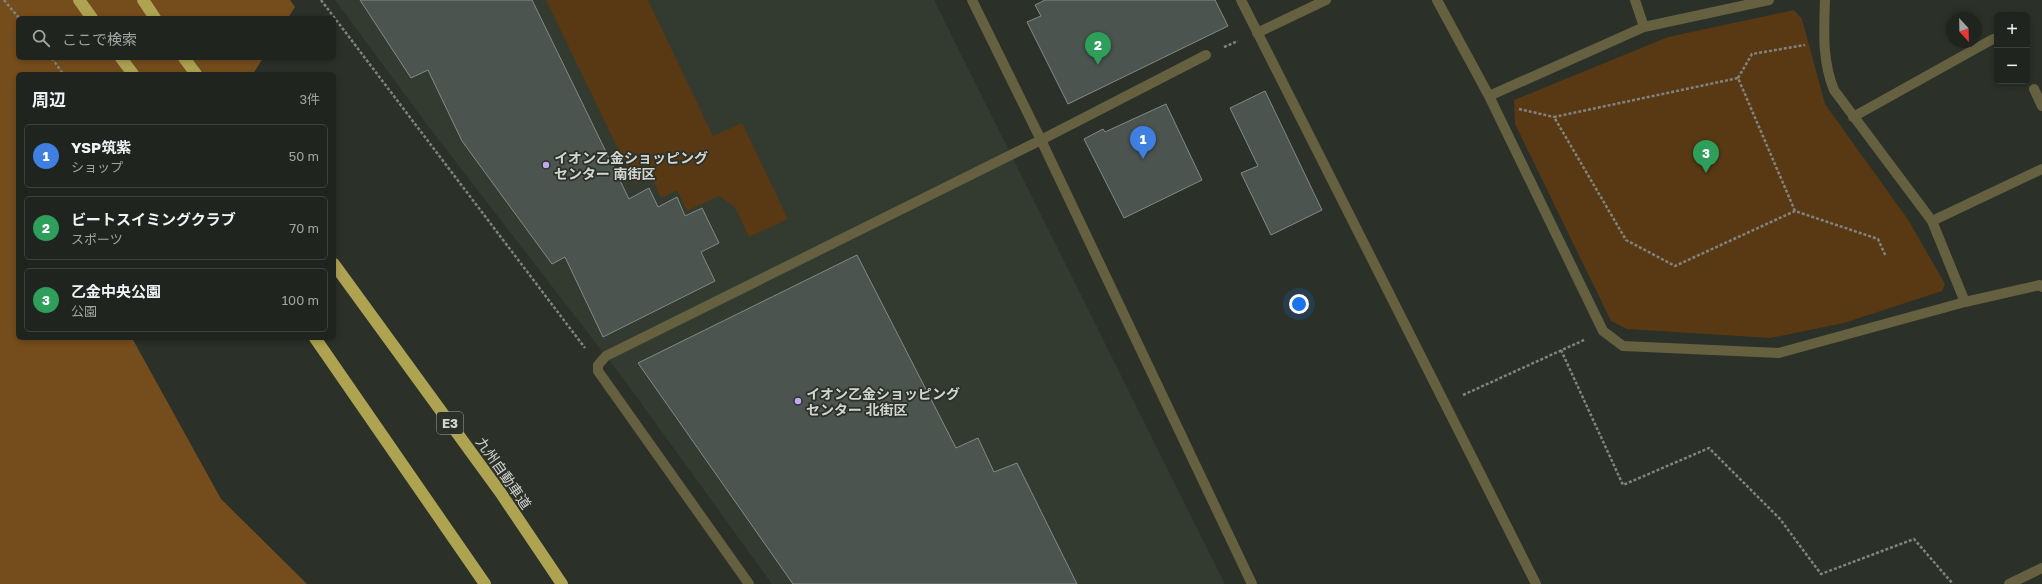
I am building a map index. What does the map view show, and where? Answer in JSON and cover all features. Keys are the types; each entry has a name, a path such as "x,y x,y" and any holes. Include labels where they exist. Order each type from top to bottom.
{"highway":[{"path":"79,0 91,16"},
{"path":"143,0 154,16"},
{"path":"122,60 132,72"},
{"path":"186,60 194,72"},
{"name":"九州自動車道","path":"336,267 500,492 562,584"},
{"path":"316,340 485,584"}],"street":[{"path":"972,0 1041,140 1252,584"},
{"path":"1241,0 1536,584"},
{"path":"1257,33 1326,0"},
{"path":"1437,0 1489,96 1603,332 1623,346 1778,353 1965,302 2040,285 2042,287"},
{"path":"1635,0 1644,27"},
{"path":"1489,96 1644,27 1769,0"},
{"path":"1825,0 1823,41 1830,79 1840,99 1932,222 1965,302"},
{"path":"1853,117 1992,39"},
{"path":"748,584 598,372 598,365 606,356 1041,140 1206,55"},
{"path":"2034,89 2042,106"},
{"path":"1932,222 2042,169"},
{"path":"2008,584 2042,568"}],"path":[{"path":"4,0 17,16"},
{"path":"321,0 333,16"},
{"path":"336,20 598,365"},
{"path":"1206,55 1257,33"},
{"path":"1520,109 1554,117 1738,78 1752,54 1823,41"},
{"path":"53,60 62,72"},
{"path":"1738,78 1796,211"},
{"path":"1554,117 1626,240 1675,266 1796,211 1878,238 1886,258"},
{"path":"1445,403 1603,332"},
{"path":"1561,350 1623,485 1709,448 1780,519 1821,574 1914,539 1953,584"}],"shaded area":[{"path":"0,0 290,0 295,7 289,16 16,16 16,60 262,60 254,72 16,72 16,340 133,340 221,499 307,584 0,584"},
{"path":"335,0 934,0 1225,584 772,584 622,377 428,126"},
{"path":"546,0 648,0 713,136 742,123 788,219 749,237 735,207 719,196 687,211 677,190 661,198 651,176 635,184"},
{"path":"1794,10 1802,19 1825,104 1909,221 1945,284 1942,291 1844,323 1770,338 1627,329 1611,321 1515,124 1514,100 1668,37"}],"building":[{"name":"イオン乙金ショッピング センター 南街区","path":"360,0 532,0 629,199 649,188 658,207 677,197 685,216 702,208 719,243 701,252 715,281 603,337 565,257 552,264 462,141 428,70 411,78"},
{"path":"1045,0 1215,0 1228,26 1068,104 1027,22 1041,16 1035,5"},
{"path":"1265,91 1322,210 1271,235 1241,173 1258,166 1230,108"},
{"path":"1166,104 1202,180 1124,218 1084,139 1103,129 1105,132"},
{"name":"イオン乙金ショッピング センター 北街区","path":"857,255 956,448 978,438 994,472 1017,463 1077,584 793,584 638,363"}],"place":[{"name":"ビートスイミングクラブ","path":"1098,65"},
{"name":"YSP筑紫","path":"1143,159"},
{"name":"イオン乙金ショッピング センター 南街区","path":"546,165"},
{"name":"乙金中央公園","path":"1706,173"},
{"name":"イオン乙金ショッピング センター 北街区","path":"798,401"}]}
